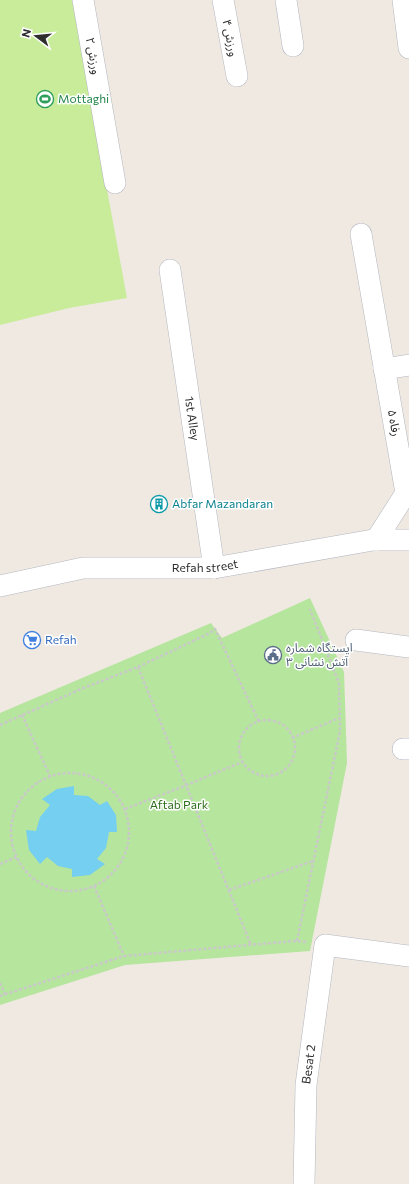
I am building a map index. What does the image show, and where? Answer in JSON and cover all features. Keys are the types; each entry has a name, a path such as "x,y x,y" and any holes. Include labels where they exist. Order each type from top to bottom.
{"street":[{"name":"ورزش ۲","path":"83,0 115,183"},
{"name":"ورزش ۴","path":"223,0 237,76"},
{"path":"286,0 293,46"},
{"path":"403,0 409,48"},
{"name":"رفاه ۵","path":"361,234 406,493 376,540"},
{"name":"1st Alley","path":"170,270 214,568"},
{"path":"384,369 409,365"},
{"name":"Refah street","path":"0,586 83,568 214,568 376,540 409,540"},
{"path":"356,640 409,648"},
{"path":"325,944 409,956"},
{"name":"Besat 2","path":"304,1184 306,1085 325,944"}],"path":[{"path":"297,941 340,731 339,683 310,609"},
{"path":"0,724 81,689 138,667 210,633 215,629 259,722"},
{"path":"138,667 251,945"},
{"path":"22,715 50,776"},
{"path":"292,738 339,718"},
{"path":"259,722 276,722 289,731 292,738 294,746 293,756 289,765 274,776 259,775 250,771 242,762 239,747 241,737 246,729 259,722"},
{"path":"125,809 242,762"},
{"path":"80,772 97,778 114,790 125,809 129,821 130,837 124,858 116,870 101,883 76,892 57,890 37,882 24,870 16,857 10,831 15,810 28,789 46,777 59,773 80,772"},
{"path":"0,864 16,857"},
{"path":"229,890 314,861"},
{"path":"94,886 124,956"},
{"path":"0,996 124,956 297,941 325,944"},
{"path":"0,983 5,994"}],"green space":[{"name":"Mottaghi","path":"0,0 72,0 127,298 69,308 0,325"},
{"name":"Aftab Park","path":"310,598 344,672 347,763 310,951 125,965 0,1005 0,713 211,623 222,638"}],"water":[{"path":"74,786 74,795 88,796 100,805 107,801 116,815 117,832 109,832 106,848 97,859 105,864 90,875 72,877 72,869 58,866 47,857 40,864 29,850 26,830 36,831 40,817 50,805 42,799 57,789"}],"place":[{"name":"Mottaghi","path":"45,99"},
{"name":"Abfar Mazandaran","path":"159,504"},
{"name":"Refah","path":"32,640"},
{"name":"ایستگاه شماره ۳ آتش نشانی","path":"273,655"}]}
